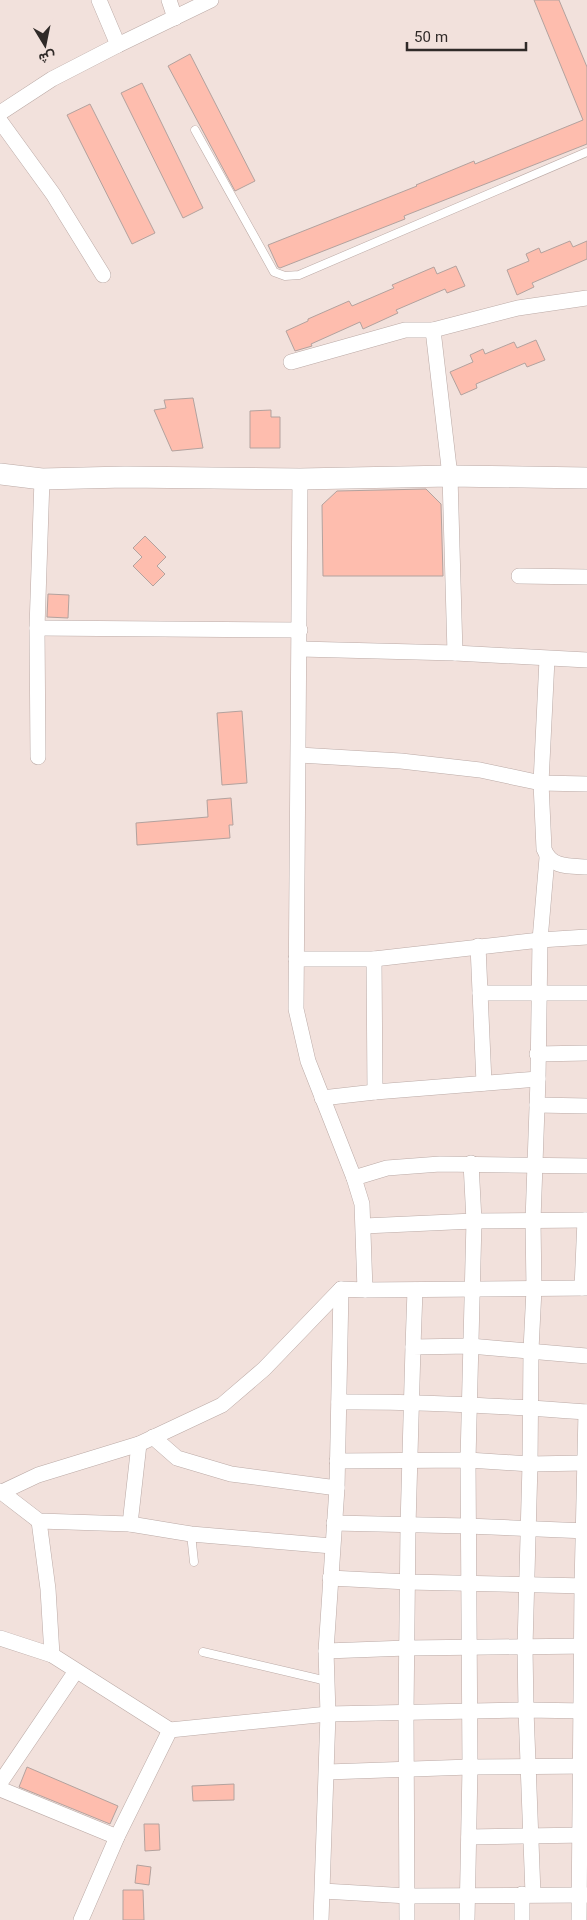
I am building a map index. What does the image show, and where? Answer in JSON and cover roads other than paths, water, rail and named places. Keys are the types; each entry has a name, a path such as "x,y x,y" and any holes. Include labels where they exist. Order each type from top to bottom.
{"street":[{"path":"99,0 118,45"},
{"path":"169,0 175,18"},
{"path":"0,113 52,80 118,45 211,0"},
{"path":"0,121 53,194 103,275"},
{"path":"292,362 405,330 434,330 518,308 587,298"},
{"path":"434,330 450,476 455,653"},
{"path":"7,476 42,479 125,477 300,479 450,476 587,478"},
{"path":"38,757 37,628 42,479"},
{"path":"300,479 296,1010 308,1061 354,1178 362,1204 365,1290"},
{"path":"519,576 587,577"},
{"path":"37,628 300,630"},
{"path":"300,649 455,653 587,660"},
{"path":"522,1920 527,1894 530,1835 525,1647 528,1586 531,1350 534,1289 533,1221 540,940 547,858 544,849 540,783 547,659"},
{"path":"299,756 400,761 480,770 540,783 587,784"},
{"path":"547,858 564,866 587,867"},
{"path":"296,959 374,959 419,955 478,946 587,937"},
{"path":"478,946 484,1083"},
{"path":"374,959 375,1092"},
{"path":"480,993 587,993"},
{"path":"537,1054 587,1052"},
{"path":"322,1098 538,1079"},
{"path":"537,1105 587,1106"},
{"path":"354,1178 387,1168 409,1165 471,1163 587,1166"},
{"path":"468,1920 470,1767 468,1712 470,1648 467,1526 468,1403 474,1221 471,1163"},
{"path":"332,1546 191,1534 130,1524 39,1521 1,1491 38,1474 146,1440 222,1405 264,1369 341,1289 584,1288 586,1220 474,1221 364,1226"},
{"path":"321,1920 327,1772 326,1651 337,1488 341,1289"},
{"path":"407,1920 406,1713 408,1526 415,1290"},
{"path":"413,1347 470,1346 587,1356"},
{"path":"339,1402 412,1401 468,1403 587,1412 584,1463 584,1895 579,1920"},
{"path":"146,1440 177,1458 231,1474 337,1488"},
{"path":"130,1524 146,1440"},
{"path":"337,1461 468,1460 530,1464 584,1463"},
{"path":"39,1521 48,1590 52,1655"},
{"path":"334,1524 467,1526 585,1531"},
{"path":"330,1578 528,1586 584,1586"},
{"path":"0,1638 52,1655 170,1730 328,1714 526,1710 584,1711"},
{"path":"326,1651 584,1646"},
{"path":"0,1783 76,1671"},
{"path":"81,1920 117,1837 170,1730"},
{"path":"327,1772 470,1767 584,1766"},
{"path":"0,1789 117,1837"},
{"path":"469,1836 584,1835"},
{"path":"323,1891 408,1896 584,1895"}],"lane":[{"path":"195,130 274,272 285,276 299,274 587,152"},
{"path":"191,1534 194,1562"},
{"path":"203,1652 327,1681"}]}
